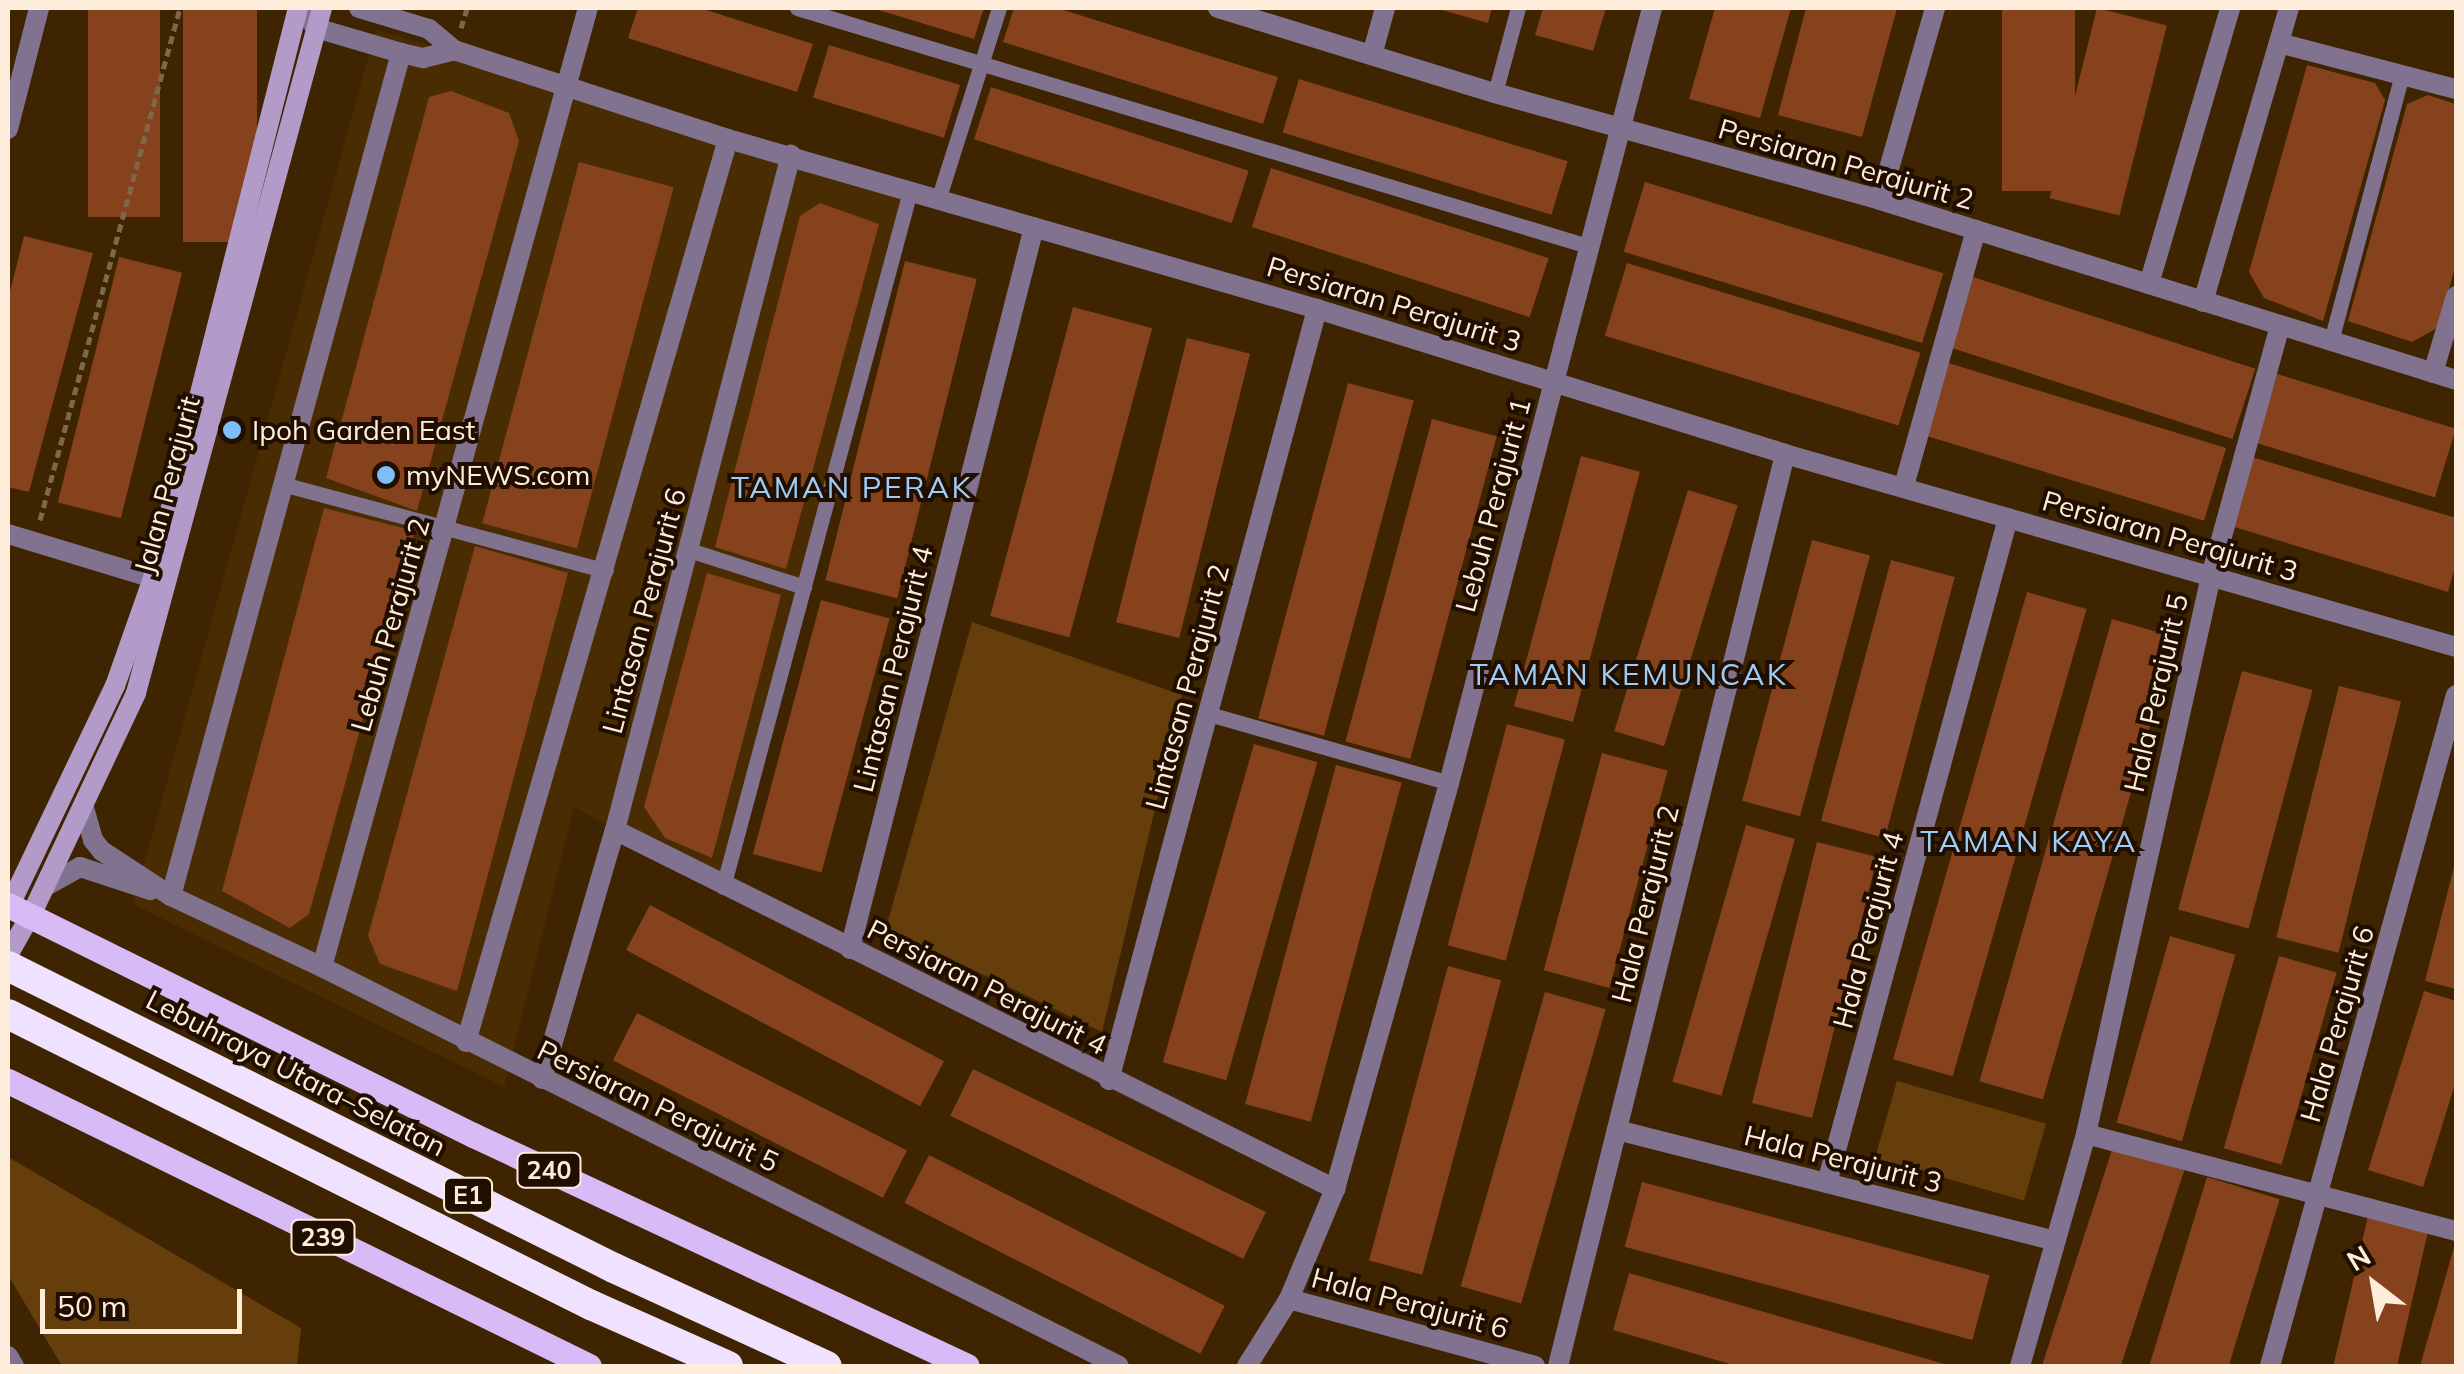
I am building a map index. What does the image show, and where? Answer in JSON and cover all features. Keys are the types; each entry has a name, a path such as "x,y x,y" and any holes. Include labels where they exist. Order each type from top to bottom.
{"highway":[{"name":"Lebuhraya Utara–Selatan","path":"8,966 614,1268 826,1366"},
{"name":"E1","path":"14,1017 591,1305 728,1366"}],"main road":[{"name":"240","path":"8,907 491,1143 968,1366"},
{"name":"239","path":"8,1081 589,1366"}],"street":[{"path":"8,128 38,8"},
{"path":"300,8 319,18"},
{"name":"Jalan Perajurit","path":"8,907 115,686 153,578 300,8"},
{"path":"359,8 429,29 454,50"},
{"name":"Lebuh Perajurit 2","path":"322,967 588,8"},
{"name":"Persiaran Perajurit 2","path":"1218,8 1246,12 1372,55 1619,129 1880,200 2456,380"},
{"path":"1372,55 1385,8"},
{"name":"Lebuh Perajurit 1","path":"1289,1298 1336,1190 1449,783 1652,8"},
{"path":"1880,200 1935,8"},
{"path":"2149,284 2230,8"},
{"path":"2203,302 2289,8"},
{"name":"Persiaran Perajurit 3","path":"319,18 401,53 423,58 454,50 728,139 1317,309 1786,454 2456,647"},
{"name":"Jalan Perajurit","path":"8,954 84,808 136,692 154,640 319,18"},
{"path":"2278,43 2456,89"},
{"path":"171,896 401,53"},
{"name":"Lintasan Perajurit 6","path":"466,1042 728,139"},
{"name":"Lintasan Perajurit 6","path":"542,1078 615,830 790,155"},
{"name":"Lintasan Perajurit 4","path":"850,949 1034,228"},
{"path":"1904,486 1976,230"},
{"path":"2433,374 2456,296"},
{"name":"Lintasan Perajurit 2","path":"1109,1080 1317,309"},
{"name":"Hala Perajurit 5","path":"2020,1366 2086,1134 2211,576 2280,325"},
{"name":"Hala Perajurit 2","path":"1558,1366 1786,454"},
{"name":"Hala Perajurit 4","path":"1828,1184 2008,518"},
{"path":"8,534 153,578"},
{"name":"Hala Perajurit 6","path":"2270,1366 2456,696"},
{"name":"Persiaran Perajurit 5","path":"84,808 93,840 102,852 171,896"},
{"name":"Persiaran Perajurit 4","path":"615,830 1336,1190"},
{"name":"Persiaran Perajurit 5","path":"46,886 80,866 171,896 322,967 1119,1366"},
{"name":"Hala Perajurit 3","path":"1617,1130 2055,1242"},
{"path":"2086,1134 2456,1232"},
{"name":"Hala Perajurit 6","path":"1246,1366 1289,1298 1536,1366"},
{"path":"8,1356 14,1366"}],"lane":[{"path":"797,8 1591,247"},
{"path":"938,200 999,8"},
{"path":"1495,93 1518,8"},
{"path":"2331,341 2402,75"},
{"path":"723,887 910,192"},
{"path":"286,485 606,570"},
{"path":"689,550 804,587"},
{"path":"1208,714 1449,783"}],"path":[{"path":"34,542 180,8"}],"shaded area":[{"path":"376,30 910,185 723,887 574,807 504,1087 133,904"},
{"path":"972,622 1182,695 1102,1032 886,928"},
{"path":"1897,1081 2046,1124 2024,1201 1875,1158"},
{"path":"8,1157 301,1328 297,1366 62,1366 8,1275"}],"building":[{"path":"88,8 160,8 160,217 88,217"},
{"path":"183,8 257,8 257,242 183,242"},
{"path":"638,8 700,8 813,44 797,92 628,38"},
{"path":"872,8 984,8 974,39"},
{"path":"1014,8 1057,8 1278,77 1263,124 1003,42"},
{"path":"1435,8 1492,8 1488,23"},
{"path":"1543,8 1606,8 1593,51 1535,35"},
{"path":"1715,8 1791,8 1760,118 1689,99"},
{"path":"1806,8 1897,8 1862,137 1778,115"},
{"path":"2002,8 2075,8 2075,191 2002,191"},
{"path":"2097,8 2167,25 2119,216 2050,198"},
{"path":"829,45 960,85 944,138 813,98"},
{"path":"2307,65 2375,83 2385,100 2323,321 2264,298 2249,272"},
{"path":"1299,79 1568,161 1551,215 1283,133"},
{"path":"991,87 1249,171 1232,223 974,139"},
{"path":"451,91 509,113 519,141 417,511 326,478 429,97"},
{"path":"2428,95 2456,104 2456,263 2439,327 2412,342 2348,321 2407,104"},
{"path":"579,162 674,187 577,549 482,523"},
{"path":"1271,168 1549,258 1530,317 1252,227"},
{"path":"1645,182 1943,273 1922,343 1624,252"},
{"path":"820,203 879,224 786,569 715,547 800,216"},
{"path":"24,236 93,253 29,492 8,487 8,299"},
{"path":"119,257 182,273 121,518 58,502"},
{"path":"905,261 977,279 897,598 825,580"},
{"path":"1627,263 1921,353 1898,425 1605,336"},
{"path":"1970,276 2255,369 2232,439 1947,346"},
{"path":"1073,307 1152,328 1069,637 990,616"},
{"path":"1187,338 1250,354 1179,638 1116,622"},
{"path":"1945,362 2226,448 2204,521 1923,435"},
{"path":"2277,374 2456,429 2435,498 2256,443"},
{"path":"1348,383 1414,401 1324,736 1258,718"},
{"path":"1432,419 1497,436 1410,759 1346,742"},
{"path":"1581,456 1640,472 1573,722 1514,706"},
{"path":"2252,457 2456,518 2456,563 2448,592 2231,526"},
{"path":"1688,490 1738,505 1664,746 1614,731"},
{"path":"324,508 415,531 309,914 290,928 222,891"},
{"path":"1812,540 1870,556 1800,816 1742,801"},
{"path":"475,546 568,573 457,991 380,964 368,936"},
{"path":"1891,560 1955,577 1885,838 1821,821"},
{"path":"707,573 781,595 712,858 665,838 644,807"},
{"path":"2027,592 2087,609 1953,1076 1893,1059"},
{"path":"821,600 890,618 822,872 753,854"},
{"path":"2112,619 2175,637 2043,1100 1979,1081"},
{"path":"2242,671 2313,690 2249,928 2178,910"},
{"path":"2339,686 2401,701 2338,953 2276,937"},
{"path":"1507,724 1565,740 1506,961 1448,945"},
{"path":"1254,744 1317,762 1226,1080 1163,1062"},
{"path":"1602,753 1668,771 1609,988 1544,970"},
{"path":"1336,765 1402,783 1311,1122 1245,1104"},
{"path":"1746,825 1795,839 1721,1096 1672,1082"},
{"path":"1817,842 1877,857 1812,1118 1752,1103"},
{"path":"2456,863 2456,989 2425,981"},
{"path":"650,905 944,1061 920,1106 626,950"},
{"path":"2170,936 2235,955 2182,1141 2117,1122"},
{"path":"2279,956 2337,973 2282,1165 2224,1148"},
{"path":"1448,966 1501,980 1422,1275 1369,1261"},
{"path":"2424,991 2456,1001 2456,1081 2423,1187 2368,1170"},
{"path":"1545,992 1606,1009 1521,1304 1461,1286"},
{"path":"637,1013 907,1151 883,1198 613,1060"},
{"path":"973,1069 1266,1212 1243,1259 950,1116"},
{"path":"2113,1147 2184,1170 2121,1366 2042,1366"},
{"path":"929,1155 1225,1306 1200,1354 904,1203"},
{"path":"2207,1177 2280,1199 2229,1366 2149,1366"},
{"path":"1642,1182 1990,1275 1972,1340 1625,1247"},
{"path":"2368,1216 2428,1230 2397,1366 2333,1366"},
{"path":"2455,1244 2456,1366 2420,1366"},
{"path":"1629,1273 1948,1366 1737,1366 1613,1330"}],"place":[{"name":"Ipoh Garden East","path":"232,430"},
{"name":"myNEWS.com","path":"386,475"}],"district":[{"name":"TAMAN PERAK","path":"852,487"},
{"name":"TAMAN KEMUNCAK","path":"1629,674"},
{"name":"TAMAN KAYA","path":"2029,841"}]}
